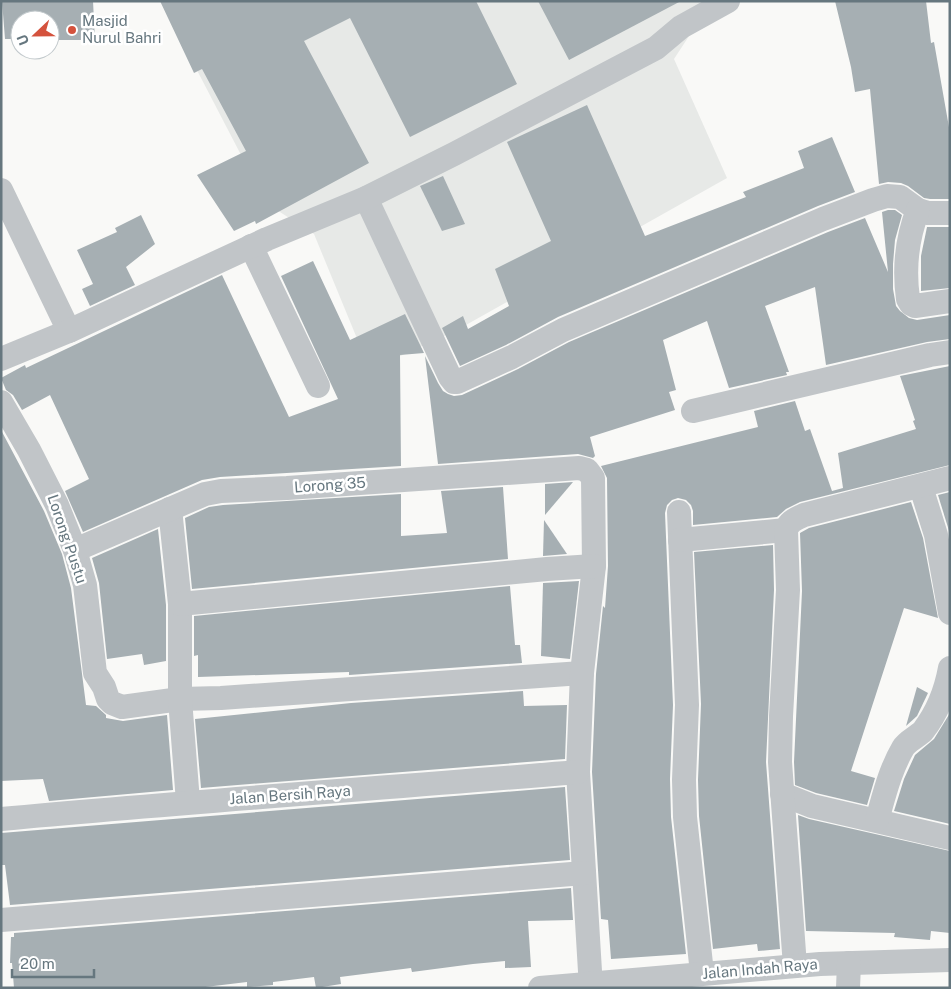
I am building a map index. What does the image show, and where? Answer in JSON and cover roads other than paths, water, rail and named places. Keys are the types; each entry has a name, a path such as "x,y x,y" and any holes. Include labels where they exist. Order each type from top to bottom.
{"street":[{"path":"1,360 69,331 250,246 366,198 656,48 681,27 728,1"},
{"path":"1,190 69,331"},
{"path":"366,198 454,382 512,357 563,330 852,207 887,196 900,197 918,210 928,213 950,213"},
{"path":"918,210 910,235 906,263 908,299 915,306 950,301"},
{"path":"250,246 318,386"},
{"path":"693,410 950,352"},
{"name":"Lorong Pustu","path":"1,402 49,488 75,550 85,585 95,673 112,703 122,707 180,699 230,698 582,673"},
{"name":"Lorong 35","path":"75,550 205,494 221,491 579,468 587,470 593,478 594,566"},
{"path":"795,966 780,762 780,716 788,590 786,530 788,524 804,515 950,478"},
{"path":"921,486 936,535 950,613"},
{"path":"170,509 180,604 180,699 188,802"},
{"path":"679,512 687,704 684,780 685,817 702,973"},
{"path":"680,540 786,530"},
{"path":"180,604 594,566 582,673 578,772 590,985"},
{"path":"877,820 900,754 904,746 922,731 936,709 950,668"},
{"name":"Jalan Bersih Raya","path":"1,819 188,802 261,798 578,772"},
{"path":"782,794 812,806 950,838"},
{"path":"1,920 584,873"},
{"name":"Jalan Indah Raya","path":"540,988 795,966 950,960"},
{"path":"848,988 849,963"}],"place":[{"name":"Masjid Nurul Bahri","path":"72,30"}]}
